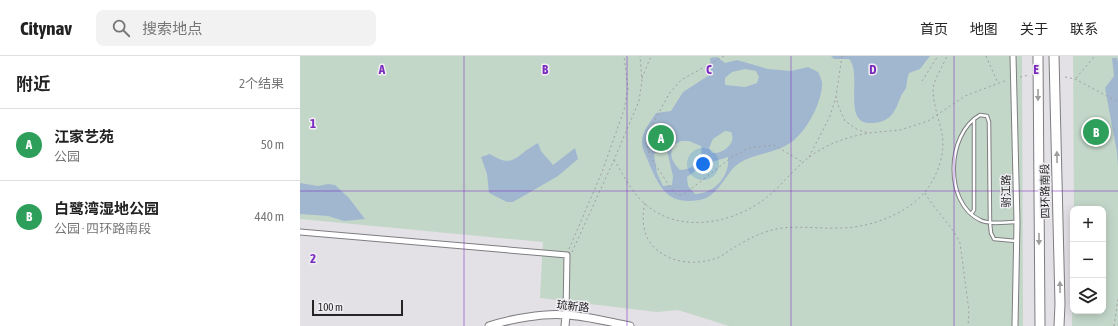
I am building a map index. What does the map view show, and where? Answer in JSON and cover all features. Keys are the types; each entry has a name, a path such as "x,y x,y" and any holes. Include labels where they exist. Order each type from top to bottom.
{"highway":[{"name":"四环路南段","path":"1038,56 1040,326"},
{"name":"四环路南段","path":"1054,56 1060,326"}],"street":[{"name":"驸江路","path":"1013,56 1017,222 1015,326"},
{"path":"300,232 566,255 565,326"},
{"name":"琉新路","path":"489,326 516,320 566,314 630,326"}],"lane":[{"path":"1016,241 994,239 991,233 990,223 990,122 987,116 980,115 974,118 959,138 953,166 955,184 971,214 978,220 990,223 1017,222"},
{"path":"971,214 974,210 974,118"}],"path":[{"path":"566,255 602,172 624,110 628,89 624,56"},
{"path":"566,255 570,256 639,102 642,79 640,56"},
{"path":"642,79 651,56"},
{"path":"808,158 830,116 836,96 841,56"},
{"path":"922,81 938,56"},
{"path":"645,203 642,214 644,226 647,236 654,247 663,256 687,263 718,258 758,234 776,229 796,227 841,228 866,224 886,218 906,208 924,192 935,178 941,156 943,136 933,96 933,87 947,56"},
{"path":"986,56 998,83"},
{"path":"1075,79 1095,56"},
{"path":"724,57 681,80 661,107 650,129 647,144 649,155 670,187 677,195 683,195 732,157 749,148 774,145 782,151 804,162"},
{"path":"614,160 635,193 653,211 678,221 704,223 722,219 746,210 766,198 808,158 833,143 869,133 900,130 928,121 965,96 998,83 1029,76"},
{"path":"1065,77 1075,79 1118,102"},
{"path":"836,96 845,121 858,130 869,133"},
{"path":"924,192 932,206 956,233 960,243 969,311 968,326"},
{"path":"1114,326 1118,299"}],"green space":[{"path":"300,56 1022,56 1023,326 729,326 678,310 657,312 540,298 543,242 300,219"},
{"path":"1073,56 1118,56 1118,326 1072,326 1072,314 1106,314 1106,206 1074,206"}],"water":[{"path":"831,56 930,56 920,69 909,73 906,88 901,95 892,115 879,122 872,123 863,122 857,116 854,97 853,66 849,59 834,59"},
{"path":"717,57 725,63 737,60 768,69 791,71 808,67 819,74 822,83 821,94 815,111 800,135 793,141 782,148 741,162 735,166 717,189 706,198 689,201 680,200 673,198 662,189 644,152 642,139 647,127 656,113 671,111 683,92 711,74 710,58","holes":["745,69 756,71 759,77 757,83 745,87 725,85 725,78 732,72","725,131 731,132 731,144 720,152 712,153 709,148 713,139","681,141 689,141 701,146 701,156 697,163 690,168 680,170 675,165 671,155 674,145","661,149 667,151 673,176 672,185 663,186 657,173 654,154","728,157 728,164 724,177 715,187 702,193 695,194 688,186 687,177 712,162"]},
{"path":"1112,58 1117,58 1118,62 1118,167 1117,152 1105,88 1114,76"},
{"path":"538,143 541,151 553,165 575,148 578,159 558,176 513,202 507,202 489,193 487,174 481,157 490,154 505,161 515,159"},
{"path":"300,183 318,186 328,184 335,185 349,198 365,219 344,221 328,216 300,214"}],"place":[{"name":"白鹭湾湿地公园","path":"1096,132"},
{"name":"江家艺苑","path":"661,138"}]}
